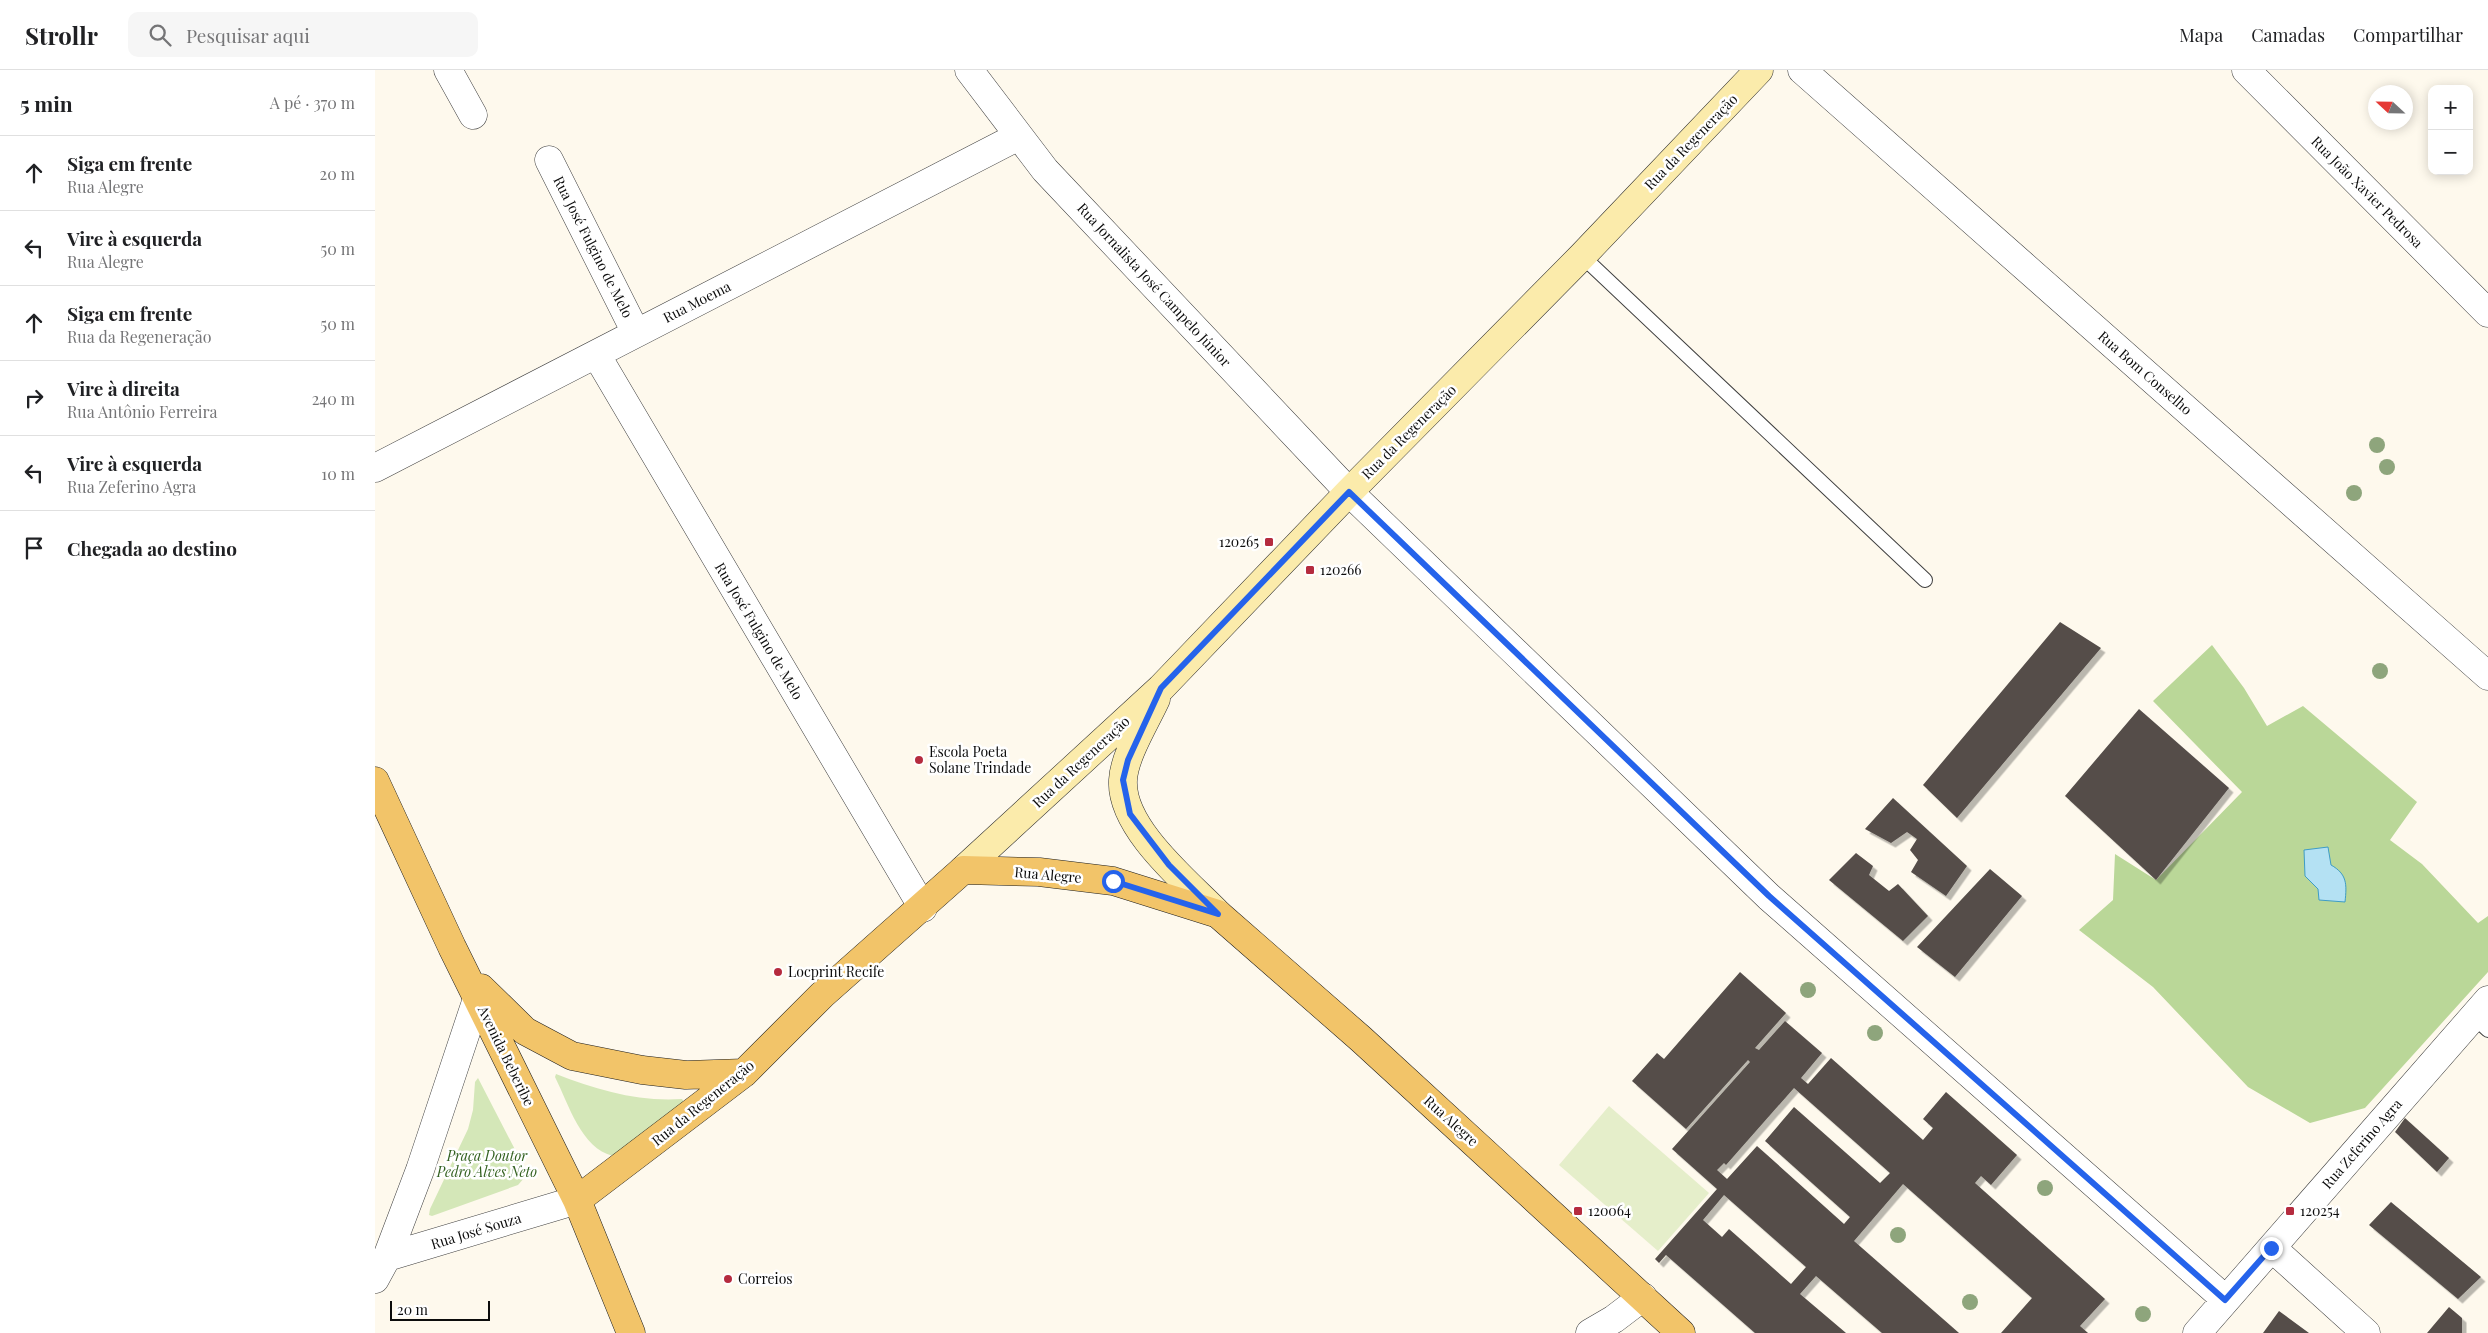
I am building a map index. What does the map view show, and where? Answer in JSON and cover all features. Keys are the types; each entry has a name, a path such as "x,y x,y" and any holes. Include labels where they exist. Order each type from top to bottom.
{"main road":[{"name":"Rua da Regeneração","path":"577,1200 744,1073 822,994 923,908 1161,688 1349,492 1582,256 1759,70"},
{"name":"Rua Alegre","path":"1161,688 1128,760 1123,780 1125,798 1130,814 1147,838 1169,865 1218,914 1361,1039 1681,1333"},
{"name":"Avenida Beberibe","path":"375,781 383,817 472,985 577,1200 631,1333"},
{"name":"Rua Alegre","path":"963,870 1039,872 1113,881 1218,914"},
{"path":"472,985 525,1031 572,1056 642,1070 686,1075 744,1073"}],"street":[{"path":"448,70 473,115"},
{"name":"Rua Jornalista José Campelo Júnior","path":"969,70 1045,170 1349,492 1769,896 2225,1300"},
{"name":"Rua Bom Conselho","path":"1802,70 2488,676"},
{"name":"Rua João Xavier Pedrosa","path":"2246,70 2488,313"},
{"name":"Rua Moema","path":"375,468 1019,136"},
{"name":"Rua José Fulgino de Melo","path":"549,160 637,333"},
{"name":"Rua José Fulgino de Melo","path":"596,354 923,908"},
{"path":"379,1265 420,1170 472,985"},
{"name":"Rua Zeferino Agra","path":"2197,1333 2271,1248 2483,1015"},
{"name":"Rua José Souza","path":"379,1265 577,1200"},
{"path":"2271,1248 2366,1333"},
{"path":"1589,1333 1614,1319 1643,1297"}],"lane":[{"path":"1582,256 1925,580"}],"green space":[{"path":"2212,645 2244,688 2267,726 2303,706 2417,802 2390,840 2422,864 2478,923 2488,916 2488,972 2365,1108 2310,1123 2248,1087 2153,987 2079,930 2113,900 2115,854 2156,880 2242,792 2153,701"},
{"path":"556,1074 618,1094 650,1099 682,1099 684,1102 613,1156 592,1144 584,1135 571,1112 555,1077"},
{"name":"Praça Doutor Pedro Alves Neto","path":"478,1078 524,1167 525,1177 518,1185 432,1216 429,1215 430,1209 468,1129 473,1110 475,1082"},
{"path":"1609,1106 1709,1193 1658,1251 1559,1165"}],"water":[{"path":"2328,847 2331,865 2340,872 2345,880 2345,902 2319,900 2318,889 2305,876 2304,850"}],"building":[{"path":"2060,622 2101,648 1957,818 1923,785"},
{"path":"2139,709 2229,788 2156,880 2065,796"},
{"path":"1893,798 1967,866 1946,896 1911,872 1918,860 1910,850 1917,839 1907,832 1891,843 1865,829"},
{"path":"1856,853 1873,866 1869,875 1889,891 1898,884 1928,916 1903,941 1829,880"},
{"path":"1990,869 2022,896 1955,977 1917,947"},
{"path":"1740,972 1786,1013 1755,1048 1759,1050 1785,1021 1822,1053 1801,1078 1808,1084 1831,1058 1923,1140 1933,1128 1923,1119 1946,1092 2017,1155 1991,1185 1981,1176 1975,1183 2105,1299 2080,1326 2088,1333 2001,1333 2032,1298 1903,1184 1854,1241 1959,1333 1882,1333 1816,1276 1800,1294 1846,1333 1755,1333 1666,1255 1659,1263 1655,1259 1717,1189 1672,1149 1750,1062 1748,1060 1686,1129 1632,1081 1657,1053 1664,1059","holes":["1794,1088 1890,1173 1880,1183 1794,1107 1765,1141 1850,1217 1844,1224 1757,1146 1727,1179 1717,1170 1724,1163 1726,1165","1724,1195 1806,1267 1791,1284 1729,1229 1722,1237 1703,1220"]},
{"path":"2405,1118 2449,1158 2437,1172 2395,1132"},
{"path":"2391,1202 2481,1277 2458,1299 2369,1225"},
{"path":"2449,1307 2462,1318 2462,1333 2427,1333"},
{"path":"2279,1311 2309,1333 2263,1333"}],"place":[{"name":"120265","path":"1269,542"},
{"name":"120266","path":"1310,570"},
{"name":"Escola Poeta Solane Trindade","path":"919,760"},
{"name":"Locprint Recife","path":"778,972"},
{"name":"120064","path":"1578,1211"},
{"name":"120254","path":"2290,1211"},
{"name":"Correios","path":"728,1279"}],"route":[{"path":"1113,881 1218,914 1169,865 1130,814 1125,798 1123,780 1128,760 1161,688 1349,492 1769,896 2225,1300 2271,1248"}]}
